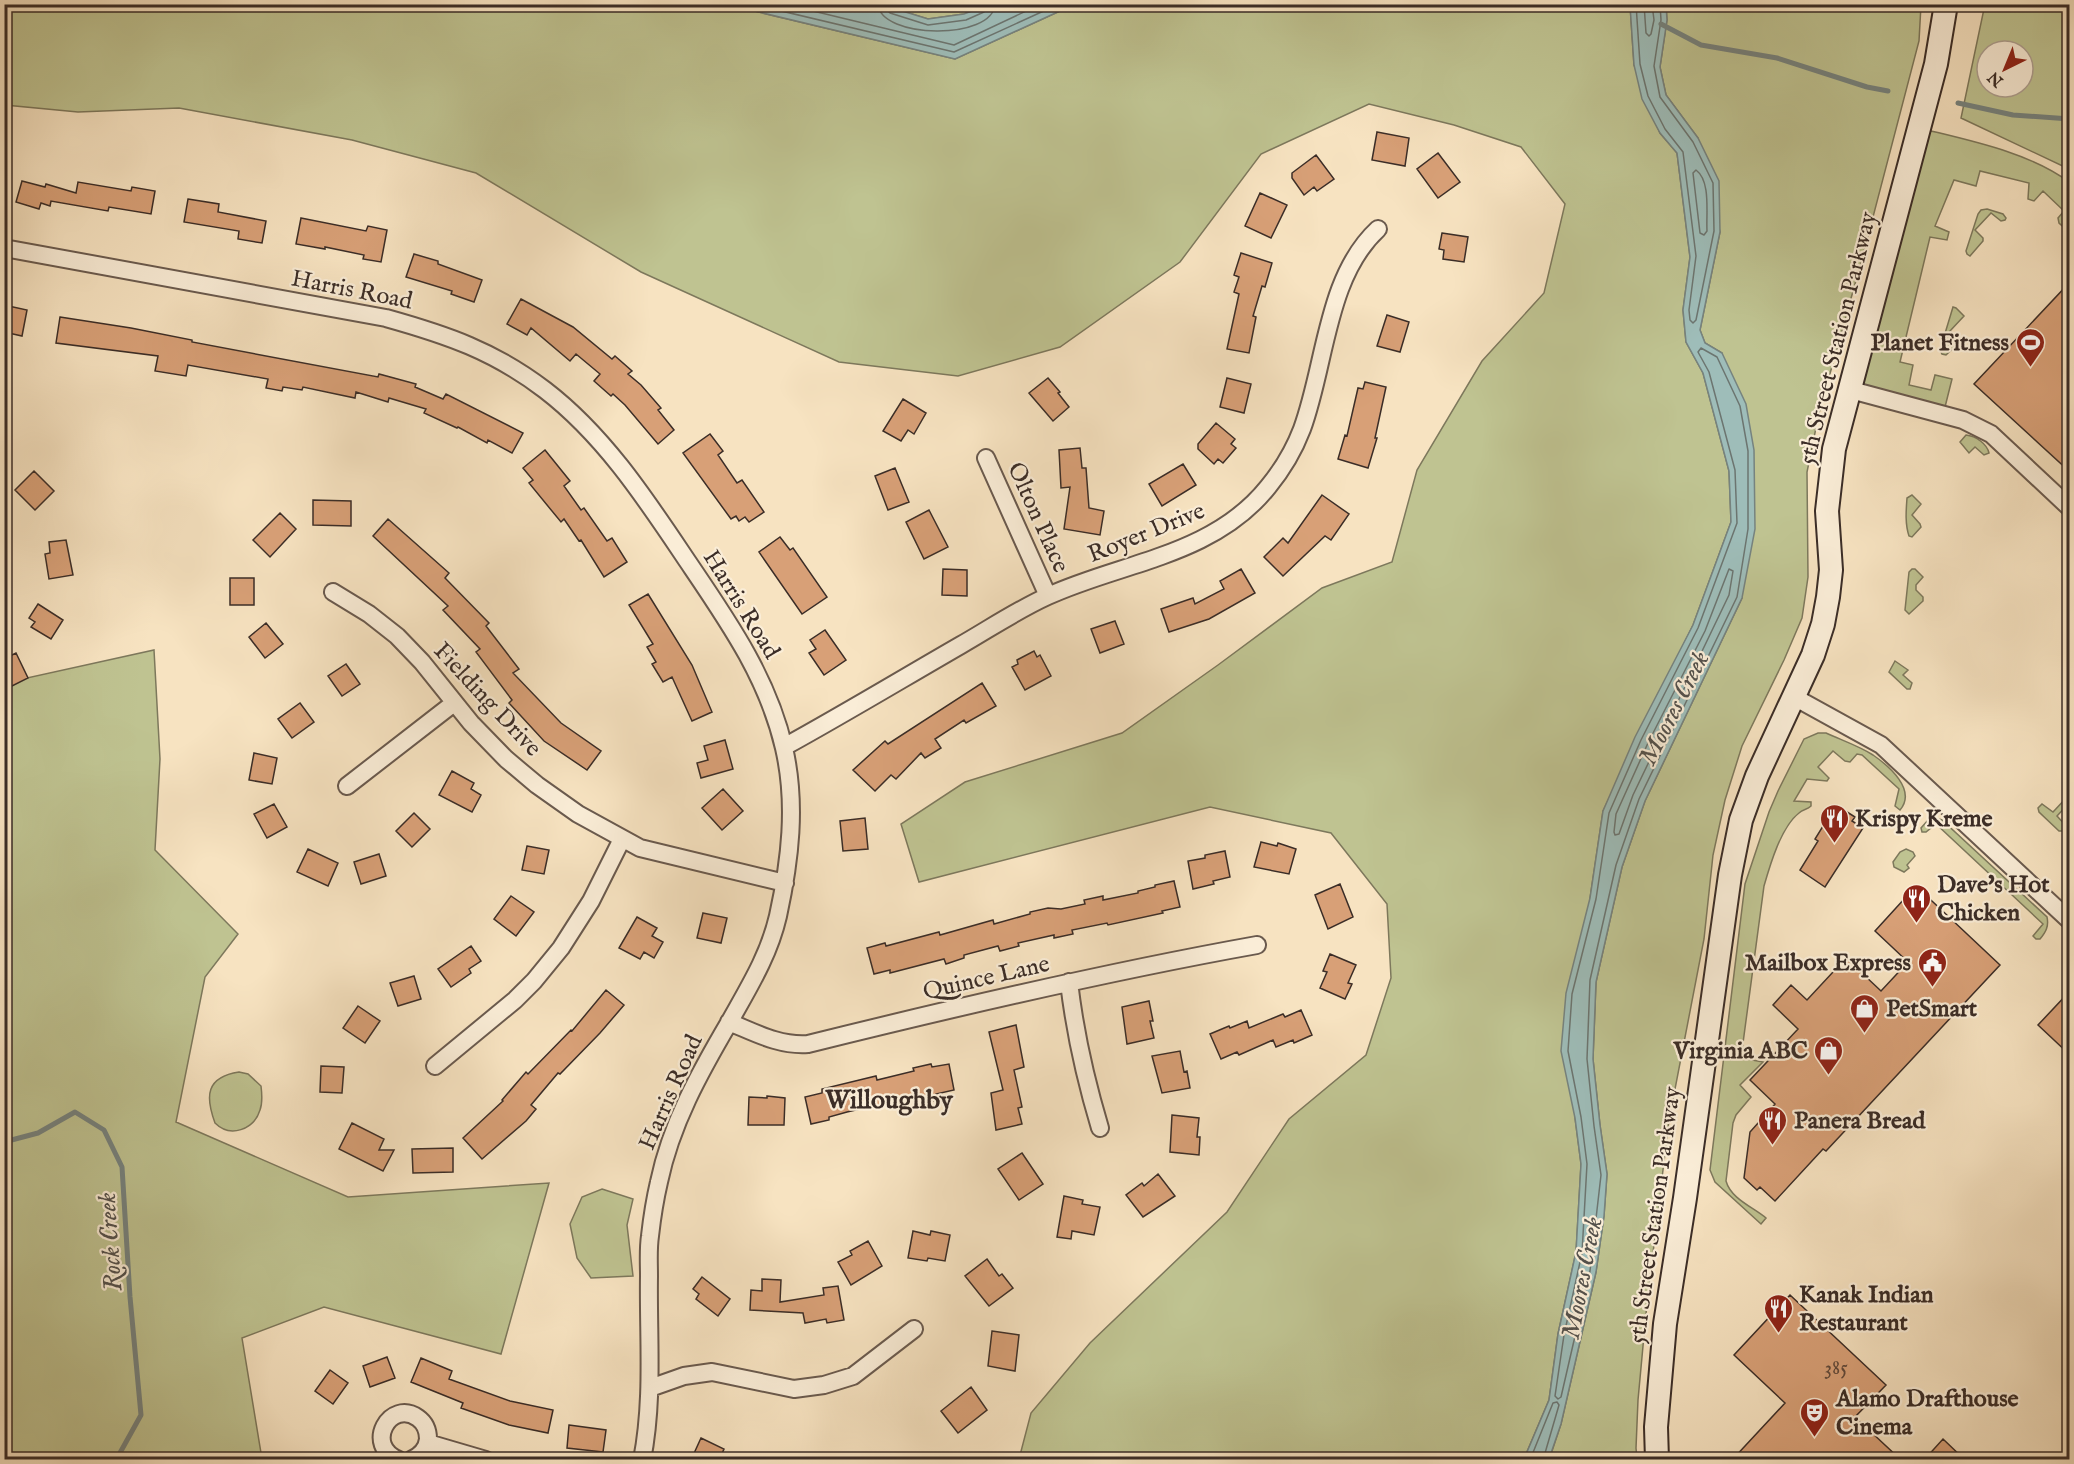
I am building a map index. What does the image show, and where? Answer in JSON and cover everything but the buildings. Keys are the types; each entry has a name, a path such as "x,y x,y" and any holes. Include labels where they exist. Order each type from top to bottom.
{"street":[{"name":"5th Street Station Parkway","path":"1657,1460 1656,1427 1665,1324 1730,875 1741,820 1757,777 1813,655 1828,597 1831,570 1827,511 1834,449 1936,64 1947,4"},
{"name":"Royer Drive","path":"784,747 1048,596 1189,546 1216,532 1246,511 1267,489 1284,464 1303,426 1343,278 1360,249 1378,229"},
{"name":"Harris Road","path":"4,248 386,318 430,330 473,346 510,366 546,390 579,419 607,450 667,531 747,651 771,706 784,747 792,807 791,843 777,922 768,949 753,982 696,1081 669,1143 659,1182 650,1237 650,1388 646,1442 642,1460"},
{"path":"1851,390 1979,426 1991,434 2070,508"},
{"name":"Olton Place","path":"986,458 1048,596"},
{"name":"Fielding Drive","path":"333,592 369,614 397,636 506,759 537,785 578,814 640,848 784,883"},
{"path":"1794,697 1881,745 2070,921"},
{"path":"347,786 454,703"},
{"path":"435,1066 516,1000 534,981 561,948 591,901 622,839"},
{"name":"Quince Lane","path":"729,1022 775,1042 793,1045 808,1044 1069,982 1257,945"},
{"path":"1069,982 1075,1033 1085,1081 1100,1128"},
{"path":"650,1388 684,1376 712,1372 795,1389 824,1385 853,1376 914,1329"},
{"path":"399,1460 386,1452 381,1435 383,1427 396,1415 404,1413 420,1419 426,1426 428,1434 428,1443 424,1451 411,1460"},
{"path":"428,1443 486,1460"}],"green space":[{"path":"1985,4 2069,5 2069,169 1961,118 1975,52 1975,99 2035,99 2035,39 1978,39"},
{"path":"4,5 734,5 955,59 1073,5 1630,5 1634,65 1660,133 1677,153 1690,257 1683,310 1686,342 1703,373 1729,471 1731,522 1693,625 1603,811 1590,898 1575,1118 1581,1164 1576,1252 1558,1334 1549,1400 1524,1459 1019,1459 1031,1413 1090,1343 1227,1212 1289,1119 1366,1055 1391,978 1387,904 1331,833 1210,807 919,882 901,824 965,782 1122,733 1322,588 1392,562 1417,470 1482,361 1544,293 1565,204 1521,147 1454,125 1369,104 1261,154 1180,262 1060,347 958,376 839,362 641,272 476,173 352,140 179,108 78,112 5,105"},
{"path":"883,5 987,5 964,14 928,19"},
{"path":"1666,5 1921,5 1919,41 1819,413 1807,472 1808,577 1802,618 1742,746 1725,800 1713,855 1704,939 1669,1120 1647,1303 1638,1400 1637,1459 1549,1460 1561,1424 1596,1272 1604,1216 1607,1174 1593,1059 1596,982 1622,867 1645,801 1742,598 1722,353 1705,343 1700,330 1720,232 1698,138 1666,95 1660,67 1667,20"},
{"path":"1919,128 1977,142 2017,155 2069,182 2069,232 2059,223 2058,218 2064,211 2043,191 2034,201 2028,199 2029,183 1980,171 1976,186 1954,180 1935,226 1949,232 1947,240 1930,237 1900,362 1913,365 1909,385 1931,390 1935,375 1952,379 1943,415 1851,390"},
{"path":"1987,209 2003,214 2006,218 2001,221 1991,213 1975,230 1983,241 1970,256 1966,251 1978,214 1981,210"},
{"path":"1953,307 1964,316 1950,331 1958,340 1958,344 1946,355 1940,350"},
{"path":"1966,435 1981,441 1989,453 1984,455 1975,447 1969,453 1960,442"},
{"path":"1912,495 1921,504 1912,515 1921,527 1912,537 1909,536 1906,517 1907,498"},
{"path":"1912,569 1923,577 1916,585 1916,590 1923,597 1923,601 1909,614 1905,610 1909,572"},
{"path":"154,650 160,759 155,850 238,934 205,977 176,1122 348,1197 549,1183 501,1354 324,1307 242,1338 262,1459 52,1460 52,1456 51,1459 12,1459 4,1400 4,683"},
{"path":"1895,661 1908,670 1903,675 1912,683 1910,689 1907,689 1889,672"},
{"path":"1818,733 1826,733 1868,752 1893,772 1899,779 1905,795 1900,810 1895,806 1899,789 1862,755 1857,754 1850,762 1845,761 1833,751 1818,767 1829,778 1827,781 1807,779 1794,801 1811,802 1811,806 1800,812 1787,827 1773,857 1764,886 1741,1058 1763,1062 1740,1085 1751,1097 1736,1115 1733,1123 1726,1181 1737,1198 1766,1218 1761,1224 1715,1182 1710,1170 1745,884 1778,791 1804,739"},
{"path":"2069,795 2069,803 2057,816 2067,827 2059,831 2039,812 2038,808 2042,804 2053,812"},
{"path":"1929,819 1942,820 2047,917 2047,929 2040,939 2033,936 2043,924 1936,824 1926,832 1922,832 1921,828"},
{"path":"1906,849 1913,852 1915,856 1907,865 1909,868 1904,872 1894,867 1893,862 1900,852"},
{"path":"239,1072 248,1074 261,1086 262,1104 253,1123 234,1131 221,1128 215,1123 209,1096 214,1083 220,1078"},
{"path":"602,1189 633,1199 627,1225 633,1276 591,1278 577,1258 570,1224 582,1197"}],"water":[{"path":"734,5 883,5 928,19 964,14 987,5 1073,5 955,59"},
{"name":"Moores Creek","path":"1630,5 1666,5 1667,20 1660,67 1666,95 1698,138 1719,181 1720,232 1700,330 1705,343 1722,353 1746,404 1754,450 1755,529 1742,598 1645,801 1622,867 1596,982 1593,1059 1607,1174 1596,1272 1561,1424 1549,1459 1524,1459 1549,1400 1558,1334 1576,1252 1581,1164 1575,1118 1561,1051 1566,993 1590,898 1603,811 1635,737 1693,625 1731,522 1729,471 1703,373 1686,342 1683,310 1690,257 1677,153 1660,133 1642,99 1634,65"}],"waterway":[{"path":"1661,24 1701,45 1777,58 1867,87 1888,91"},
{"path":"1958,103 2013,115 2070,119"},
{"name":"Rock Creek","path":"4,1142 38,1133 75,1112 104,1130 122,1167 130,1297 141,1415 116,1460"}],"place":[{"name":"Planet Fitness","path":"2030,368"},
{"name":"Krispy Kreme","path":"1834,844"},
{"name":"Dave's Hot Chicken","path":"1916,924"},
{"name":"Mailbox Express","path":"1932,988"},
{"name":"PetSmart","path":"1865,1034"},
{"name":"Virginia ABC","path":"1829,1076"},
{"name":"Panera Bread","path":"1773,1146"},
{"name":"Kanak Indian Restaurant","path":"1778,1334"},
{"name":"Alamo Drafthouse Cinema","path":"1815,1438"}],"district":[{"name":"Willoughby","path":"889,1099"}]}
